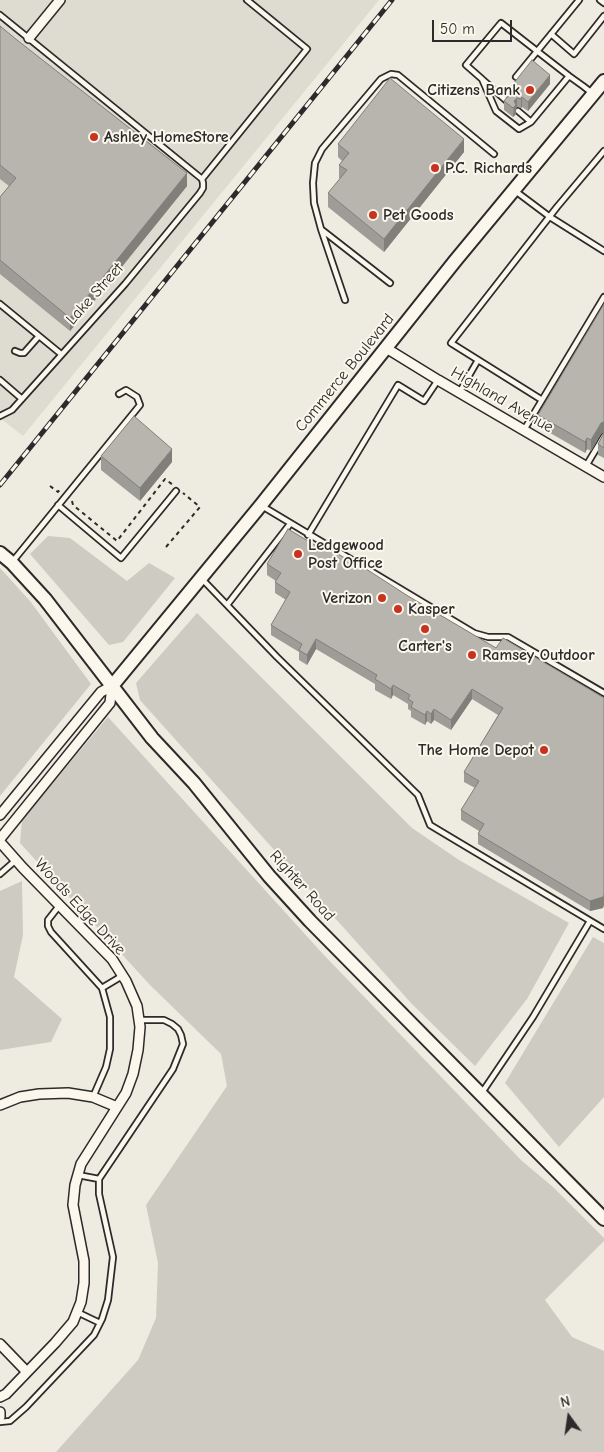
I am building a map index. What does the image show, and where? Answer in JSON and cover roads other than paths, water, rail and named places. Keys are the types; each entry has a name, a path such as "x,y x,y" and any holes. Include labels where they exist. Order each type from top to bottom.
{"street":[{"path":"29,38 60,0"},
{"name":"Commerce Boulevard","path":"0,815 101,692 112,686 261,505 455,261 604,81"},
{"name":"Highland Avenue","path":"386,348 458,393 604,477"},
{"name":"Righter Road","path":"0,553 12,562 45,599 152,738 194,783 269,876 298,908 604,1219"},
{"name":"Commerce Boulevard","path":"0,840 110,703 112,686"},
{"name":"Woods Edge Drive","path":"0,840 59,906 112,959 137,1006 139,1020 138,1050 133,1074 126,1093 81,1164 78,1175 74,1205 84,1261 84,1283 81,1302 73,1322 6,1394 0,1397"},
{"path":"0,1104 20,1097 38,1094 68,1093 93,1097 116,1107"},
{"path":"0,1344 27,1372"},
{"path":"0,1412 0,1417"}],"lane":[{"name":"Lake Street","path":"0,416 12,410 131,276 200,193 203,188 203,181 307,49 247,0"},
{"path":"516,78 579,0"},
{"path":"600,0 604,3"},
{"path":"0,14 203,181"},
{"path":"551,34 574,54 604,16"},
{"path":"509,104 466,65 502,23 593,94"},
{"path":"345,300 314,203 315,163 322,149 381,78 387,74 398,75 494,154"},
{"path":"482,79 496,111 519,129 530,122 569,76"},
{"path":"518,111 530,122"},
{"path":"542,400 451,343 604,151"},
{"path":"514,190 550,217 604,251"},
{"path":"321,229 390,283"},
{"path":"523,431 604,297"},
{"path":"0,304 62,354"},
{"path":"15,351 20,354 24,353 39,336"},
{"path":"458,393 478,360"},
{"path":"0,380 22,399"},
{"path":"308,535 398,385 424,401 438,380"},
{"path":"12,562 140,405 136,397 126,390 119,394"},
{"path":"586,466 604,436"},
{"path":"58,504 121,558 176,491"},
{"path":"261,505 308,535 474,633 488,637 508,637 604,694"},
{"path":"227,605 290,524"},
{"path":"200,578 277,657 418,795 430,825 604,929"},
{"path":"0,874 16,860"},
{"path":"59,906 48,920 48,926 51,932 102,988 110,1017 110,1049 106,1067 93,1097"},
{"path":"480,1095 533,1017 590,921"},
{"path":"102,988 122,975"},
{"path":"0,1422 10,1421 26,1407 94,1336 108,1300 113,1257 99,1194 99,1179 173,1069 183,1044 178,1029 172,1024 164,1020 139,1020"},
{"path":"78,1175 99,1179"},
{"path":"77,1312 100,1323"}],"railway":[{"path":"0,485 392,0"}],"place":[{"name":"Citizens Bank","path":"530,90"},
{"name":"Ashley HomeStore","path":"94,137"},
{"name":"P.C. Richards","path":"435,168"},
{"name":"Pet Goods","path":"373,215"},
{"name":"Ledgewood Post Office","path":"298,554"},
{"name":"Verizon","path":"382,598"},
{"name":"Kasper","path":"398,609"},
{"name":"Carter's","path":"425,629"},
{"name":"Ramsey Outdoor","path":"472,655"},
{"name":"The Home Depot","path":"544,750"}]}
